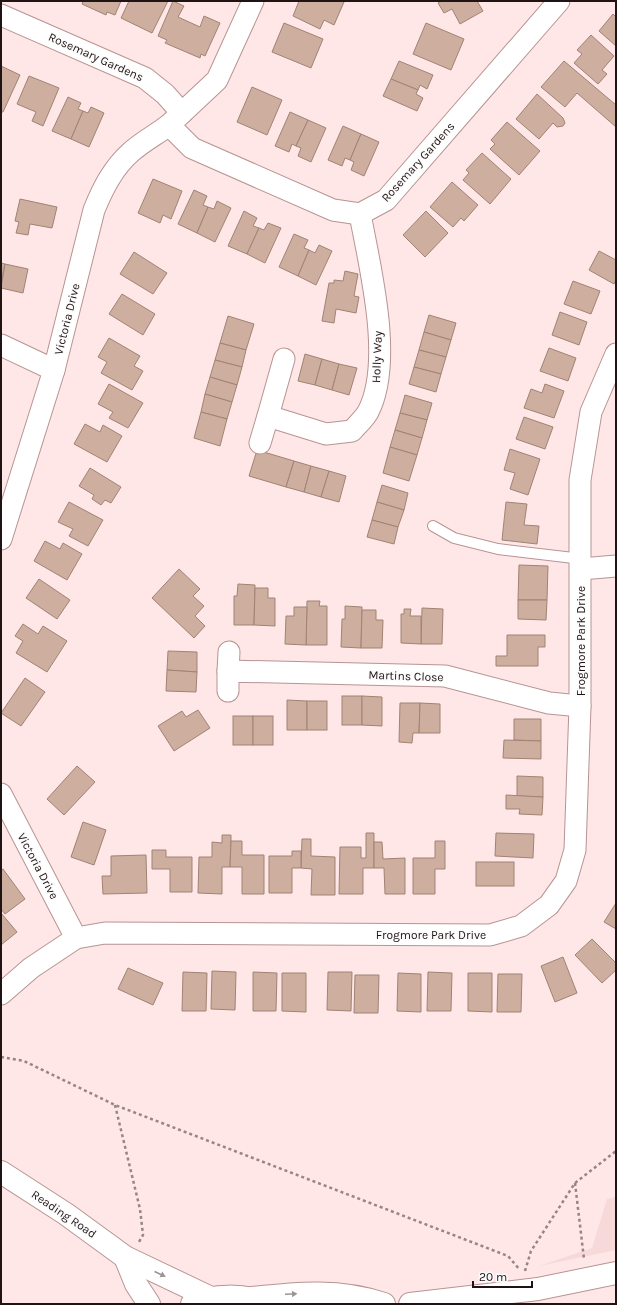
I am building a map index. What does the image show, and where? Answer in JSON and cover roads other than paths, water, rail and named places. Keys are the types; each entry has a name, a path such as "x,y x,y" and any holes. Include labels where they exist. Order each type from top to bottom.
{"main road":[{"name":"Reading Road","path":"1,1172 66,1214 125,1257 202,1301"},
{"path":"125,1257 136,1284 149,1304"},
{"path":"410,1304 538,1289 616,1273"},
{"path":"202,1301 261,1301 310,1293 355,1295 384,1304"}],"street":[{"path":"175,119 217,80 253,1"},
{"name":"Rosemary Gardens","path":"1,15 145,78 165,94 175,119 192,148 333,210 360,214 386,200 559,1"},
{"name":"Victoria Drive","path":"1,539 54,370 94,210 101,192 119,164 132,151 175,119"},
{"name":"Holly Way","path":"268,416 326,434 352,431 368,413 378,380 380,344 374,285 360,214"},
{"path":"1,345 54,370"},
{"name":"Frogmore Park Drive","path":"1,994 31,968 76,938 105,933 490,936 521,926 549,905 566,881 575,850 580,706 580,480 591,412 616,354"},
{"path":"260,442 284,359"},
{"path":"581,564 616,566"},
{"name":"Martins Close","path":"228,671 445,676 549,703 580,706"},
{"name":"Victoria Drive","path":"1,794 76,938"}],"lane":[{"path":"433,526 454,538 498,549 581,564"}]}
